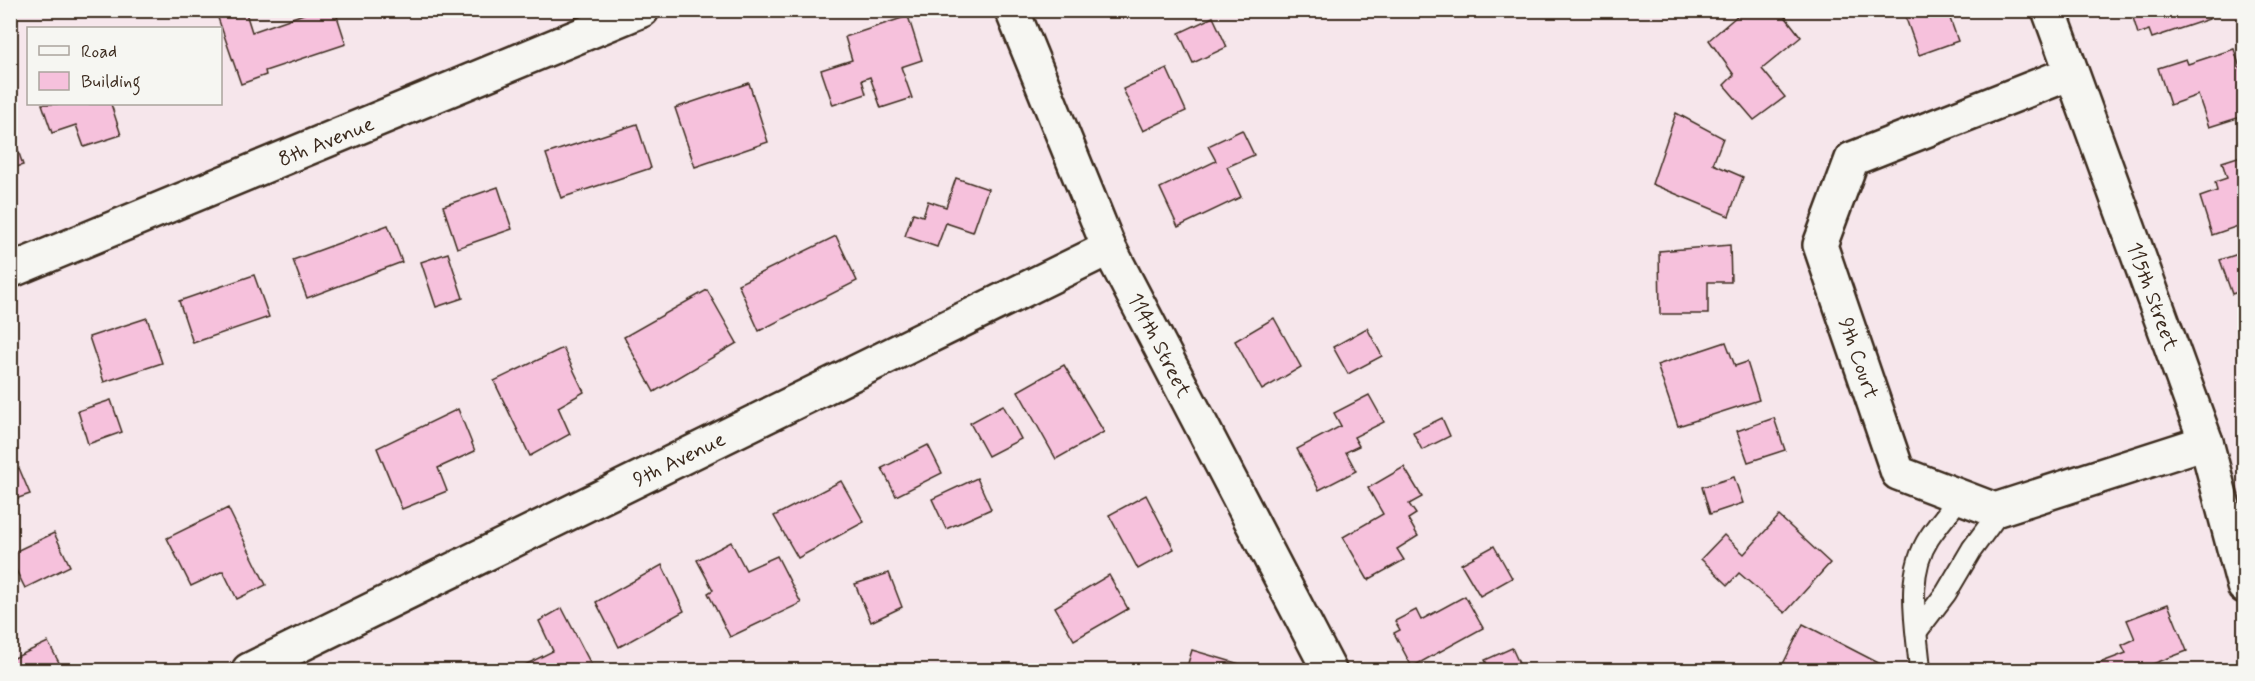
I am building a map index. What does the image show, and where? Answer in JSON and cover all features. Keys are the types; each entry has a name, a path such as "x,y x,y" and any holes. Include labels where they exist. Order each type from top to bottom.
{"street":[{"name":"8th Avenue","path":"10,271 642,10"},
{"name":"114th Street","path":"1012,10 1109,248 1329,670"},
{"name":"115th Street","path":"2049,10 2205,441 2244,585"},
{"name":"9th Court","path":"2072,73 1852,159 1820,245 1898,473 1995,510 2205,441"},
{"name":"9th Avenue","path":"249,670 1109,248"}],"lane":[{"path":"1920,670 1914,584 1920,555 1929,538 1960,496"},
{"path":"1917,631 1946,593 1972,549 2003,507"}],"building":[{"path":"230,10 245,10 252,32 315,10 335,10 346,44 265,71 266,75 241,84 217,15"},
{"path":"1744,10 1780,10 1801,37 1762,69 1785,97 1754,120 1724,85 1734,75 1709,40"},
{"path":"1903,10 1947,10 1958,41 1919,55"},
{"path":"2142,10 2206,10 2209,19 2152,38 2149,30 2138,34 2132,14"},
{"path":"908,16 922,60 901,67 912,98 881,108 870,77 862,80 866,94 833,105 821,70 852,60 845,37"},
{"path":"1213,17 1227,47 1193,63 1179,33"},
{"path":"2234,49 2244,80 2244,116 2209,127 2198,95 2170,105 2158,68 2186,59 2188,64"},
{"path":"1167,69 1186,111 1143,131 1123,89"},
{"path":"749,83 768,142 695,167 675,108"},
{"path":"42,105 111,105 121,135 84,147 76,125 52,133"},
{"path":"1676,113 1723,138 1713,164 1743,177 1729,216 1652,184"},
{"path":"637,124 651,168 561,198 546,154"},
{"path":"10,127 23,165 10,169"},
{"path":"1242,130 1254,155 1227,167 1241,197 1178,227 1160,188 1216,161 1208,146"},
{"path":"2244,155 2244,224 2212,235 2200,197 2217,191 2215,182 2227,178 2222,162"},
{"path":"956,178 988,189 973,232 946,223 937,247 905,236 913,213 923,216 928,201 946,207"},
{"path":"498,187 512,229 457,248 443,206"},
{"path":"388,225 402,262 307,298 293,260"},
{"path":"836,236 857,281 759,331 738,284"},
{"path":"1730,245 1731,282 1708,282 1708,314 1660,314 1659,251"},
{"path":"2244,252 2244,290 2232,294 2220,260"},
{"path":"448,253 463,298 436,307 421,262"},
{"path":"254,275 269,317 193,343 179,301"},
{"path":"707,290 737,343 654,392 624,337"},
{"path":"147,318 162,363 104,382 89,337"},
{"path":"1274,318 1301,367 1262,390 1235,341"},
{"path":"1367,328 1382,356 1348,374 1333,347"},
{"path":"1726,342 1735,366 1747,362 1759,400 1678,426 1657,365"},
{"path":"563,348 584,392 558,407 570,434 530,456 494,381"},
{"path":"1064,365 1104,432 1056,459 1018,391"},
{"path":"1369,395 1384,422 1354,437 1359,446 1346,452 1356,471 1319,490 1297,449 1341,426 1334,413"},
{"path":"111,400 122,432 88,444 78,411"},
{"path":"1003,405 1021,439 988,456 970,423"},
{"path":"458,409 475,451 438,468 447,491 402,509 377,448"},
{"path":"1442,418 1450,436 1422,450 1413,432"},
{"path":"1774,418 1785,450 1748,462 1737,431"},
{"path":"928,445 942,473 896,496 882,468"},
{"path":"1404,467 1422,497 1409,504 1416,514 1408,519 1418,536 1397,549 1404,560 1368,580 1343,537 1383,514 1368,488"},
{"path":"19,468 30,494 10,501 10,472"},
{"path":"1734,477 1743,503 1710,514 1702,487"},
{"path":"977,478 991,509 946,529 932,499"},
{"path":"841,481 864,522 798,558 774,516"},
{"path":"1146,495 1174,549 1138,569 1109,515"},
{"path":"228,508 266,585 237,599 223,571 191,586 167,538"},
{"path":"1779,516 1830,563 1785,613 1739,573 1728,585 1701,559 1724,535 1744,554"},
{"path":"54,533 70,566 25,588 10,554"},
{"path":"731,542 746,570 777,556 801,603 730,637 708,593 713,590 697,560"},
{"path":"1494,546 1512,578 1480,596 1461,564"},
{"path":"662,565 684,611 619,647 596,602"},
{"path":"889,573 902,607 871,622 855,584"},
{"path":"1109,575 1128,609 1074,640 1055,607"},
{"path":"1465,596 1483,628 1412,667 1394,633 1400,630 1395,621 1416,610 1421,620"},
{"path":"2168,604 2187,651 2137,670 2099,670 2097,664 2126,653 2122,645 2135,639 2127,620"},
{"path":"562,608 594,670 515,670 553,651 539,621"},
{"path":"1803,624 1892,670 1780,670"},
{"path":"48,642 63,670 10,670 10,660"},
{"path":"1512,648 1522,670 1490,670 1485,660"},
{"path":"1192,650 1243,665 1241,670 1186,670"}]}
